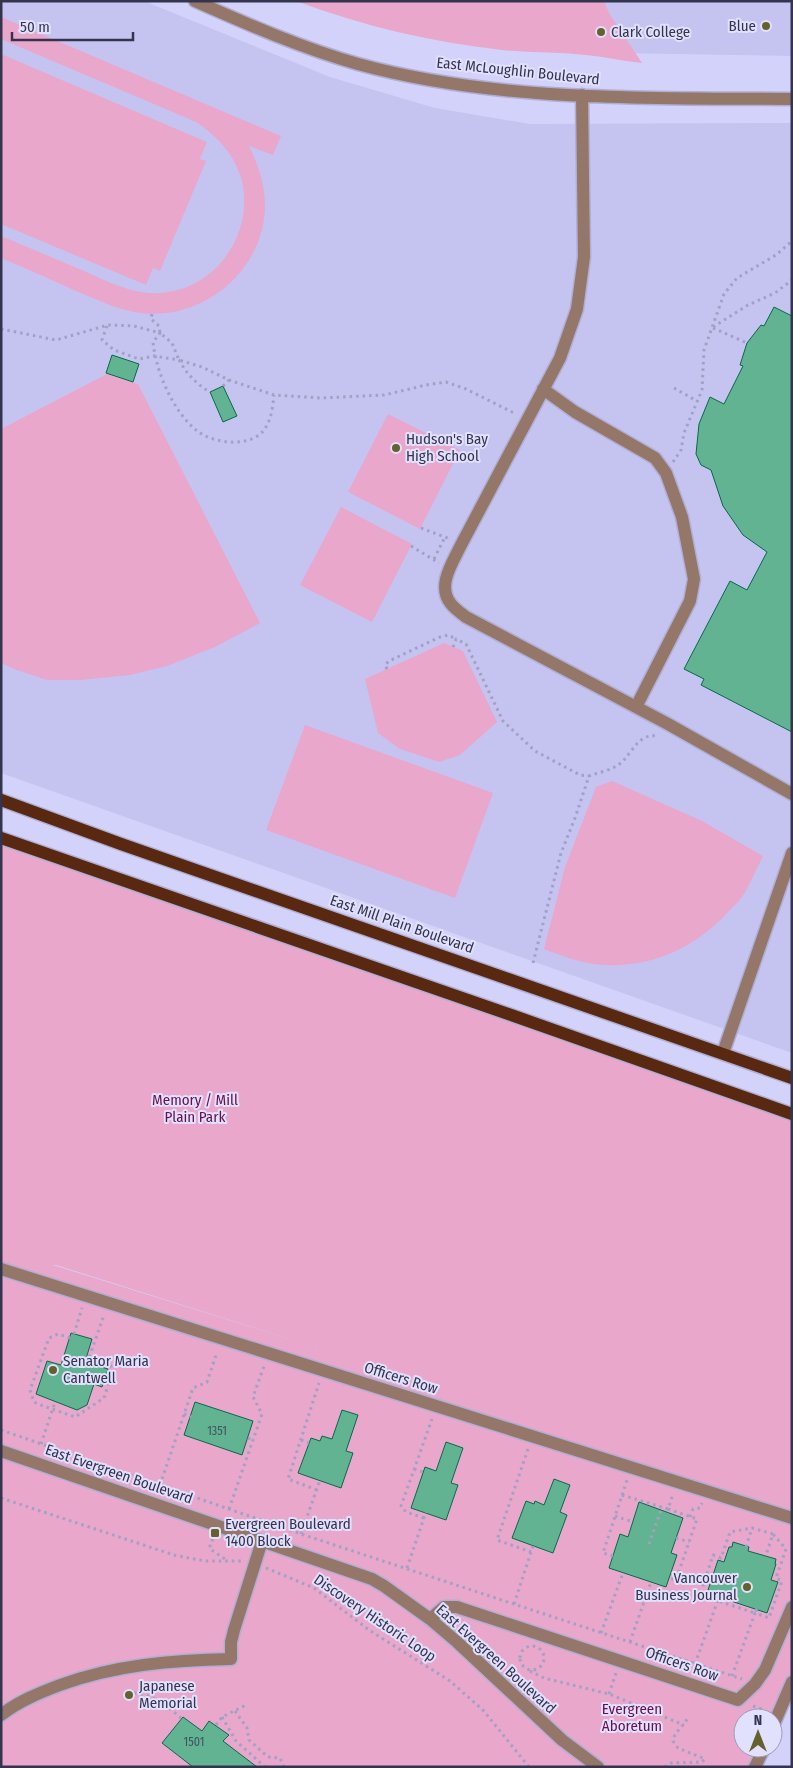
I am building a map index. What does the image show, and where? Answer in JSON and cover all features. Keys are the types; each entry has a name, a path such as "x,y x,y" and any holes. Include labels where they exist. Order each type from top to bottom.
{"main road":[{"name":"East Mill Plain Boulevard","path":"1,800 121,844 792,1078"},
{"path":"1,838 792,1114"}],"street":[{"name":"East McLoughlin Boulevard","path":"195,1 301,47 368,66 450,83 504,90 582,95 651,98 792,99"},
{"path":"582,95 584,256 577,309 560,358 461,545 444,585 450,603 466,617 668,724 792,794"},
{"path":"543,390 575,412 655,458 666,473 682,517 694,579 690,601 636,707"},
{"path":"723,1053 792,853"},
{"name":"Officers Row","path":"1,1269 792,1518"},
{"name":"East Evergreen Boulevard","path":"1,1451 372,1579 430,1618 562,1740 598,1767"},
{"path":"1,1714 53,1688 110,1670 169,1661 231,1659 231,1642 234,1630 262,1541"},
{"name":"Officers Row","path":"430,1618 444,1607 457,1607 738,1700 755,1684 768,1664 792,1607"},
{"path":"781,1708 792,1682"}],"path":[{"path":"666,473 681,450 684,432 702,390 704,350 724,294 737,278 776,255 792,241"},
{"path":"712,328 748,305 775,293 792,280"},
{"path":"152,314 151,318 159,326 160,333 153,342 154,356 163,380 178,409 197,431 226,442 245,442 257,437 267,425 274,395"},
{"path":"108,325 102,340 114,350 139,359 154,356 178,360 202,367 229,380 274,395 321,398 384,396 446,382 466,389 527,420"},
{"path":"1,329 56,340 108,325 134,326 160,333 172,344 178,360 186,373 198,385 210,392"},
{"path":"712,328 747,343"},
{"path":"223,386 229,380"},
{"path":"674,388 697,401"},
{"path":"421,528 461,545"},
{"path":"434,559 445,537"},
{"path":"411,546 434,559 449,571"},
{"path":"387,669 385,665 389,661 440,637 448,635 466,644 503,721 535,751 580,775 589,776 609,770 622,762 634,745 652,735 662,736 668,724"},
{"path":"453,647 456,639"},
{"path":"533,963 561,853 589,776"},
{"path":"74,1334 86,1296"},
{"path":"70,1338 58,1334 49,1338 30,1390 34,1402 75,1416 104,1398 113,1370 110,1365 89,1358 108,1302"},
{"path":"160,1485 193,1388 207,1382 222,1338"},
{"path":"229,1509 262,1414 253,1397 269,1353"},
{"path":"317,1490 288,1479 324,1370"},
{"path":"41,1444 55,1402"},
{"path":"424,1518 406,1512 401,1506 436,1406"},
{"path":"184,1414 190,1416"},
{"path":"1,1430 302,1534 755,1684"},
{"path":"531,1552 497,1540 533,1436"},
{"path":"248,1438 253,1440"},
{"path":"301,1440 309,1442"},
{"path":"613,1556 603,1553 632,1467"},
{"path":"414,1469 423,1472"},
{"path":"302,1534 320,1480"},
{"path":"668,1509 678,1482"},
{"path":"622,1494 697,1519 676,1580 669,1578"},
{"name":"Discovery Historic Loop","path":"1,1498 174,1556 205,1561 238,1560 254,1564 314,1588 369,1630 450,1681 483,1710 529,1767"},
{"path":"649,1544 662,1507"},
{"path":"407,1568 426,1512"},
{"path":"615,1516 633,1522"},
{"path":"746,1546 752,1528"},
{"path":"752,1528 773,1534 786,1549 774,1579 782,1581 769,1618 756,1611 700,1595 713,1555 722,1559 730,1532 752,1528"},
{"path":"766,1555 773,1534"},
{"path":"218,1537 211,1540 210,1549 225,1560"},
{"path":"676,1538 689,1542"},
{"path":"514,1604 533,1546"},
{"path":"602,1633 622,1572"},
{"path":"630,1642 651,1582"},
{"path":"695,1664 718,1599"},
{"path":"732,1676 756,1611"},
{"path":"530,1670 539,1669 545,1661 543,1652 535,1646 526,1648 520,1656 522,1665 530,1670 544,1678 609,1694 684,1725"},
{"path":"609,1694 620,1660"},
{"path":"134,1693 142,1694 157,1701 181,1718"},
{"path":"216,1725 222,1717 246,1705"},
{"path":"235,1711 247,1728 249,1740 268,1758 280,1758 284,1767"},
{"path":"222,1717 236,1741 265,1767"},
{"path":"665,1767 670,1763 702,1762 705,1758 678,1748 673,1741 674,1735 687,1719"}],"shaded area":[{"name":"Hudson's Bay High School","path":"1,1 144,1 330,77 435,108 530,124 792,123 792,1053 1,773"},
{"name":"Clark College","path":"301,1 792,1 792,56 556,52"}],"green space":[{"path":"296,1 604,1 609,13 642,63 586,55 502,50 423,38 346,18"},
{"path":"1,17 281,136 273,155 249,146 263,184 265,208 262,231 253,253 241,271 225,288 206,300 185,309 163,313 140,313 124,310 78,292 1,258 1,236 128,289 161,293 181,289 199,281 214,270 227,255 236,239 242,220 244,201 242,181 235,163 225,147 204,128 196,122 1,39"},
{"path":"1,54 207,142 200,159 206,161 160,271 153,268 146,285 1,224"},
{"path":"107,374 138,384 260,623 215,647 167,666 130,675 81,680 47,680 1,663 1,429"},
{"path":"388,414 460,450 420,529 348,492"},
{"path":"341,507 412,544 372,622 300,585"},
{"path":"444,643 463,651 497,722 460,755 439,762 400,749 378,733 365,679"},
{"path":"305,725 493,793 455,898 266,830"},
{"path":"612,781 702,821 763,856 742,896 716,924 702,935 688,945 656,959 622,965 603,965 580,961 544,949 565,867 596,787"},
{"path":"1,838 792,1114 792,1682 778,1708 733,1708 733,1758 759,1758 755,1767 1,1767","holes":["53,1265 56,1265 318,1348"]}],"building":[{"path":"774,307 792,316 792,732 701,685 704,679 684,669 730,581 747,590 767,552 743,535 723,506 711,470 701,465 696,454 699,424 710,397 724,404 743,366 740,365 747,343 761,325 764,326"},
{"path":"112,355 139,364 133,382 106,373"},
{"path":"223,386 237,416 223,422 210,392"},
{"path":"71,1333 92,1339 85,1362 108,1369 102,1387 94,1384 87,1405 77,1410 36,1394 47,1361 61,1365"},
{"path":"195,1402 253,1421 242,1455 184,1435"},
{"path":"342,1410 358,1415 346,1451 353,1453 341,1488 298,1473 311,1438 320,1441 322,1436 332,1439"},
{"path":"446,1442 463,1448 451,1483 458,1485 446,1520 411,1508 425,1467 436,1471"},
{"path":"554,1479 570,1485 560,1512 567,1515 553,1553 512,1538 526,1501 534,1504 535,1501 544,1505"},
{"path":"639,1502 683,1518 671,1553 677,1555 666,1587 609,1568 620,1534 628,1537"},
{"path":"733,1542 749,1547 748,1551 776,1559 771,1580 778,1582 767,1613 707,1593 718,1560 724,1562 729,1547 732,1547"},
{"path":"183,1717 202,1731 209,1721 229,1735 223,1741 257,1767 193,1767 162,1743"}],"place":[{"name":"Blue","path":"766,26"},
{"name":"Clark College","path":"601,32"},
{"name":"Hudson's Bay High School","path":"396,448"},
{"name":"Senator Maria Cantwell","path":"53,1370"},
{"name":"Evergreen Boulevard 1400 Block","path":"215,1533"},
{"name":"Vancouver Business Journal","path":"747,1587"},
{"name":"Japanese Memorial","path":"129,1695"}],"park label":[{"name":"Memory / Mill Plain Park","path":"195,1108"},
{"name":"Evergreen Aboretum","path":"632,1718"}]}
